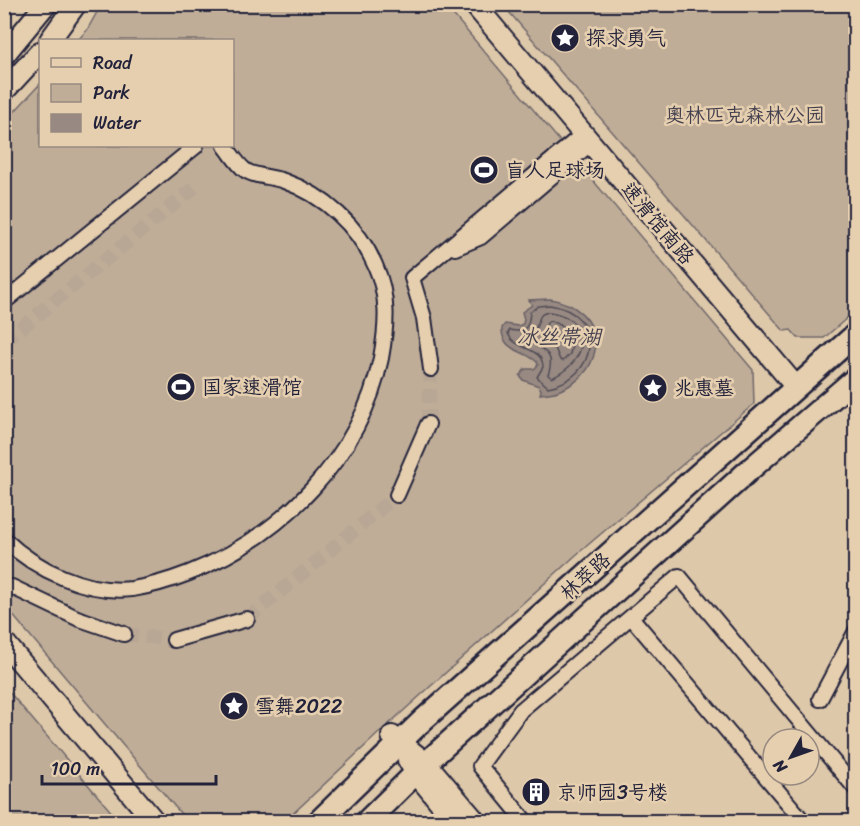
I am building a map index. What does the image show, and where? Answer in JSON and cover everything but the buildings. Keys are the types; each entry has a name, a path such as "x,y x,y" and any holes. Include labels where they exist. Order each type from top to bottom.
{"main road":[{"name":"林萃路","path":"318,822 368,772 395,739 427,716 855,334"},
{"name":"林萃路","path":"366,822 449,742 747,472 855,378"},
{"path":"427,716 449,742"},
{"path":"368,772 392,796"}],"street":[{"path":"4,55 46,4"},
{"path":"51,39 76,4"},
{"name":"速滑馆南路","path":"474,4 796,387"},
{"path":"4,91 39,53"},
{"path":"431,369 424,318 412,278 440,255 481,237 587,139"},
{"path":"4,302 195,147"},
{"path":"4,539 36,564 82,583 98,587 132,589 167,581 224,557 284,516 332,465 357,424 374,386 386,324 387,302 374,262 350,224 326,203 285,181 246,171 226,147"},
{"path":"397,495 428,424"},
{"path":"526,822 480,766 521,710 679,576 855,789"},
{"path":"12,587 78,618 124,634"},
{"path":"631,617 804,822"},
{"path":"174,640 247,619"},
{"path":"820,699 855,631"},
{"path":"4,642 155,822"},
{"path":"395,739 476,822"},
{"path":"421,768 456,822"}],"green space":[{"name":"国家速滑馆","path":"101,5 445,5 753,370 754,404 576,555 285,821 187,821 5,606 4,123 39,85 39,147 234,147 234,39 79,39 87,30"},
{"name":"奥林匹克森林公园","path":"503,5 855,5 855,311 824,338 798,338 791,330 784,331"},
{"path":"5,687 119,821 5,821"}],"water":[{"name":"冰丝带湖","path":"550,299 569,305 583,314 592,327 595,341 594,355 587,369 575,382 558,391 540,394 539,386 523,380 520,376 525,369 534,369 538,365 537,362 509,346 503,336 502,328 505,324 518,326 523,324 522,312 532,305 529,300"}],"tunnel":[{"path":"4,342 195,187"},
{"path":"428,424 431,369"},
{"path":"247,619 397,495"},
{"path":"124,634 174,640"}],"place":[{"name":"探求勇气","path":"565,38"},
{"name":"盲人足球场","path":"484,170"},
{"name":"国家速滑馆","path":"181,387"},
{"name":"兆惠墓","path":"653,388"},
{"name":"雪舞2022","path":"234,706"},
{"name":"京师园3号楼","path":"536,792"}]}
